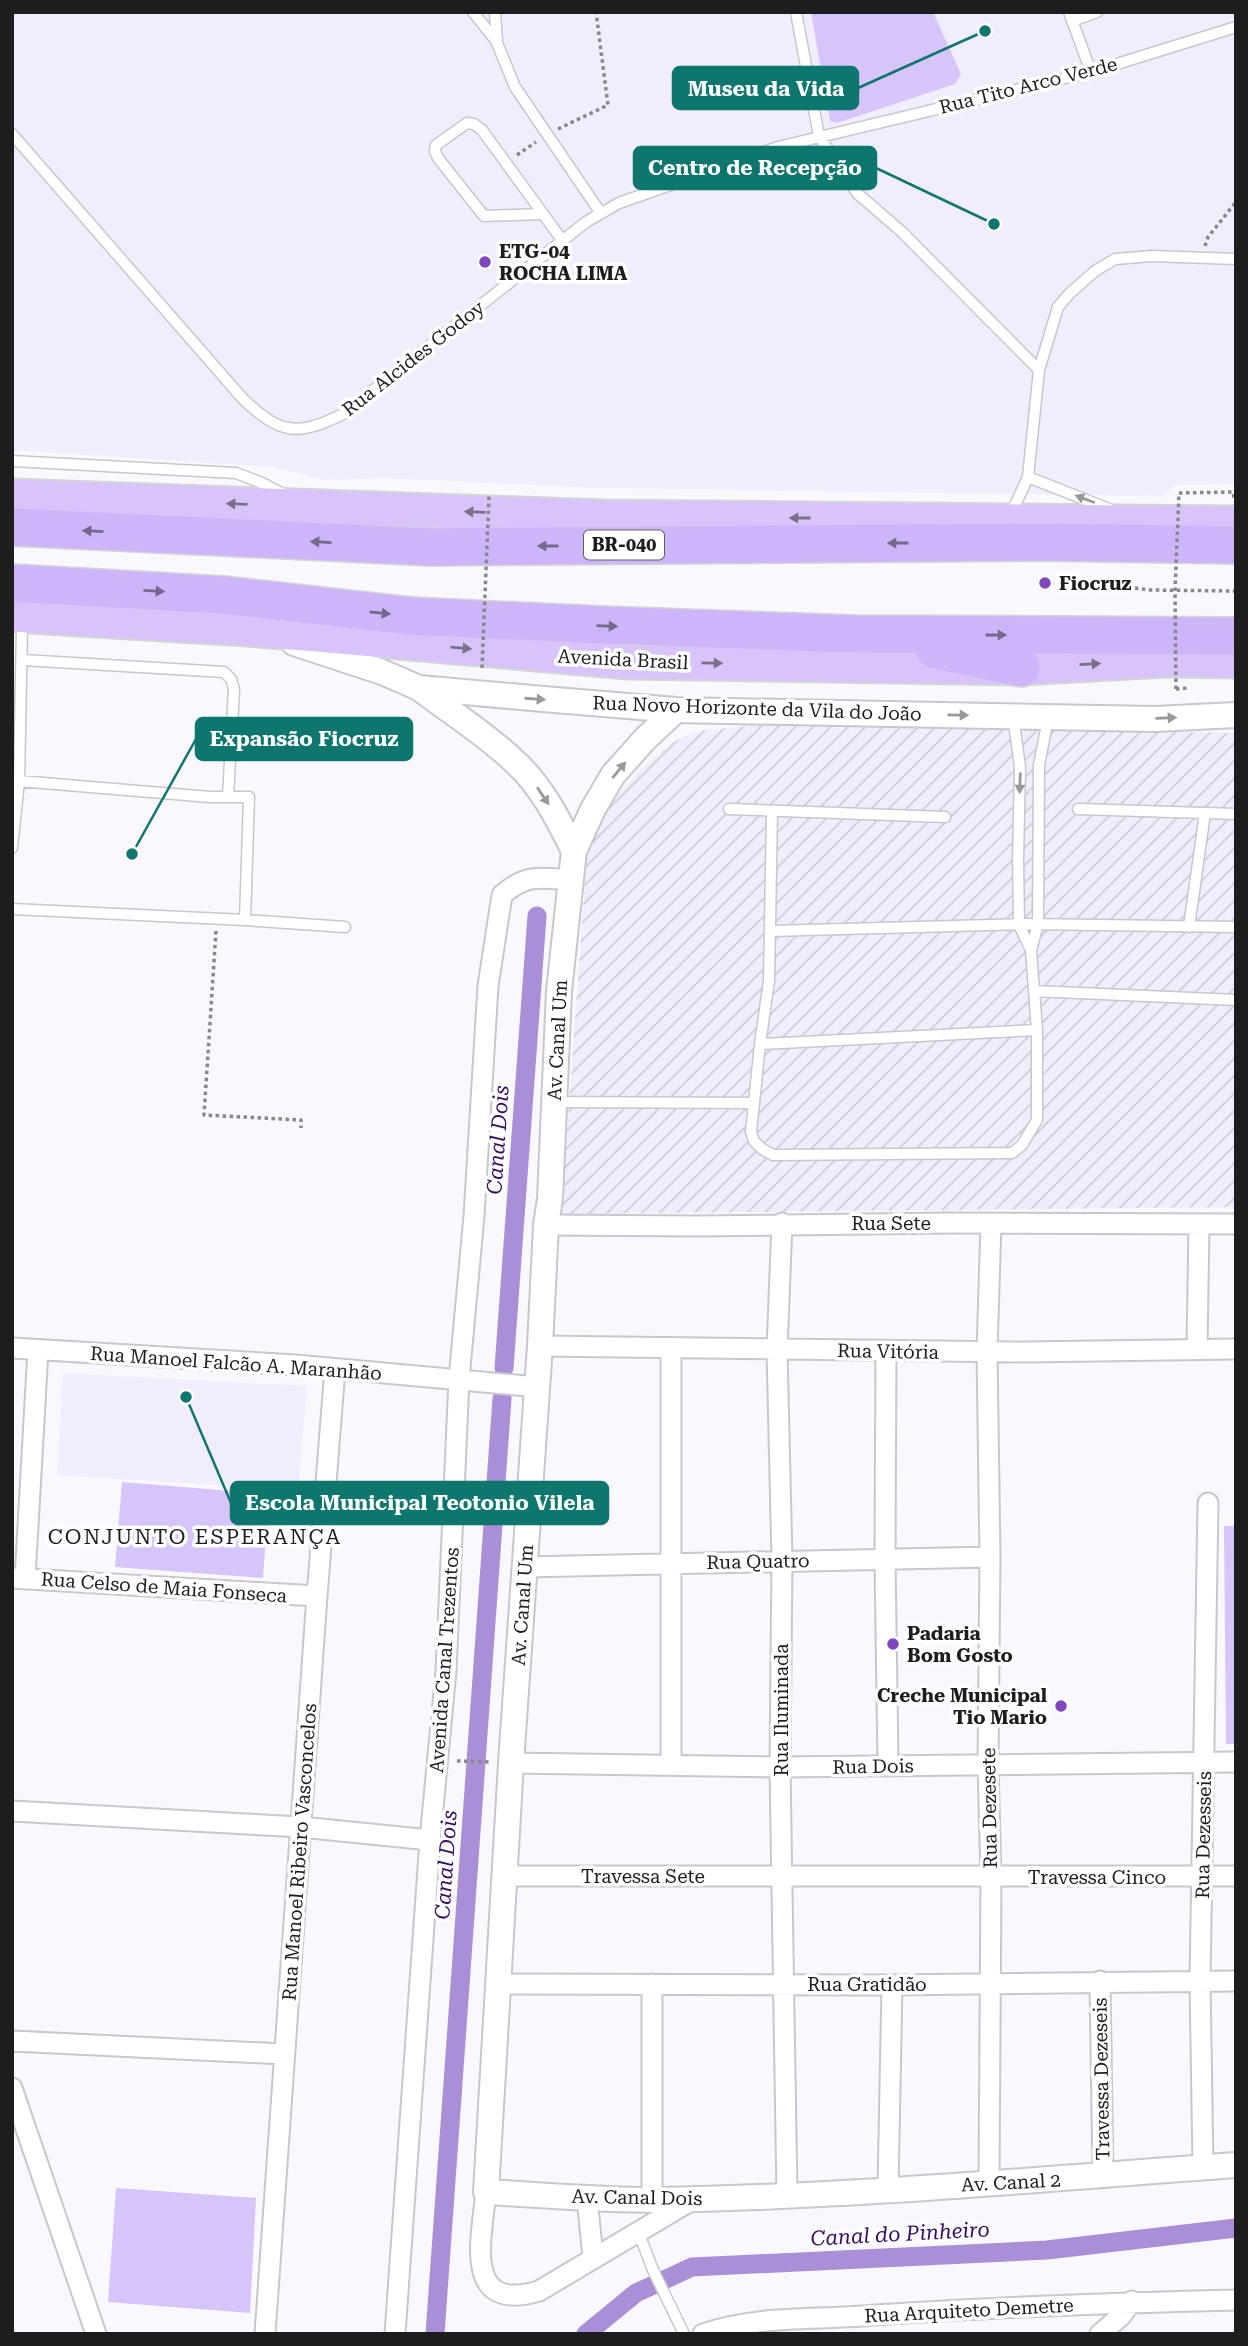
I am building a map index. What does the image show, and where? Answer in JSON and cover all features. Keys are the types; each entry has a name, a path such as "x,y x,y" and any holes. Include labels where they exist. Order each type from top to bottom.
{"highway":[{"path":"12,496 604,517 1236,523"},
{"name":"BR-040","path":"12,527 432,547 1026,542 1236,544"},
{"name":"Avenida Brasil","path":"12,583 223,595 411,616 855,634 1236,636"},
{"name":"Avenida Brasil","path":"21,625 247,629 628,662 1021,668 1166,660 1236,661"},
{"path":"855,634 1021,668"}],"street":[{"name":"Rua Novo Horizonte da Vila do João","path":"247,629 321,651 419,688 676,709 1155,719 1236,715"},
{"path":"419,688 515,761 555,814 574,851"},
{"path":"574,851 593,809 613,775 676,709"},
{"name":"Av. Canal Um","path":"486,2192 505,1876 501,1762 525,1567 546,1225 550,1199 559,991 574,851"},
{"name":"Avenida Canal Trezentos","path":"396,2334 429,1840 446,1671 459,1379 474,1216 488,986 502,895 514,884 532,877 571,880"},
{"name":"Rua Iluminada","path":"782,1223 778,1350 782,1560 780,1767 787,2196"},
{"name":"Rua Dezesete","path":"989,2183 991,1877 988,1765 990,1557 987,1352 991,1223"},
{"path":"1197,1349 1199,1224"},
{"name":"Rua Sete","path":"546,1225 1236,1224"},
{"name":"Rua Vitória","path":"540,1346 987,1352 1236,1349"},
{"name":"Rua Manoel Falcão A. Maranhão","path":"12,1348 459,1379 537,1387"},
{"path":"671,1348 671,1765"},
{"path":"19,1578 38,1350"},
{"path":"886,1351 888,1765"},
{"name":"Rua Manoel Ribeiro Vasconcelos","path":"265,2334 335,1370"},
{"name":"Rua Dezesseis","path":"1203,2167 1200,1980 1209,1503"},
{"name":"Rua Quatro","path":"525,1567 990,1557"},
{"name":"Rua Celso de Maia Fonseca","path":"19,1578 317,1596"},
{"name":"Rua Dois","path":"501,1762 780,1767 1236,1762"},
{"path":"12,1811 301,1827 429,1840"},
{"name":"Travessa Sete","path":"505,1876 991,1877"},
{"name":"Travessa Cinco","path":"991,1877 1236,1876"},
{"name":"Travessa Dezeseis","path":"1100,1981 1103,2177"},
{"name":"Rua Gratidão","path":"499,1984 892,1985 1236,1981"},
{"path":"652,1984 652,2200"},
{"path":"887,2189 892,1985"},
{"path":"12,2041 284,2054"},
{"path":"12,2088 96,2334"},
{"name":"Av. Canal 2","path":"787,2196 828,2196 887,2189 1103,2177 1236,2165"},
{"path":"486,2192 481,2257 483,2272 491,2289 498,2294 523,2296 539,2291 695,2199"},
{"name":"Av. Canal Dois","path":"486,2192 652,2200 787,2196"},
{"path":"587,2197 593,2258"},
{"name":"Rua Arquiteto Demetre","path":"703,2334 748,2323 972,2308 1132,2301 1235,2300"},
{"path":"1100,2334 1121,2316 1132,2301"}],"lane":[{"path":"472,12 498,43"},
{"path":"495,12 498,43 515,86 600,212"},
{"path":"796,12 819,136 858,194 902,232 1039,370"},
{"path":"1091,72 1071,17 1097,12"},
{"name":"Rua Tito Arco Verde","path":"819,136 1091,72 1236,27"},
{"path":"541,214 484,216 438,158 436,145 467,123 482,130 562,240"},
{"name":"Rua Alcides Godoy","path":"12,134 243,399 267,420 284,428 322,424 343,414 600,212 619,203 819,136"},
{"path":"1008,520 1028,477 1039,370 1058,307 1069,294 1115,259 1152,256 1236,259"},
{"path":"12,461 236,474 262,483 305,506"},
{"path":"1028,477 1141,522"},
{"path":"12,848 19,782 23,660 21,625"},
{"path":"23,660 224,673 234,689 228,797"},
{"path":"1013,715 1020,767 1019,925 1031,950"},
{"path":"772,812 769,981 751,1132 754,1141 773,1155 1012,1153 1022,1145 1037,1120 1037,1030 1031,950 1038,925 1039,765 1049,716"},
{"path":"19,782 210,797 249,797 245,920"},
{"path":"729,809 945,817"},
{"path":"1078,809 1236,814"},
{"path":"1189,926 1205,813"},
{"path":"12,909 345,927"},
{"path":"769,932 1019,925 1236,927"},
{"path":"1034,991 1236,1000"},
{"path":"760,1044 1037,1030"},
{"path":"554,1102 754,1103"},
{"path":"638,2231 653,2270 684,2334"}],"path":[{"path":"506,163 547,134 608,105 596,12"},
{"path":"1202,258 1208,237 1236,202"},
{"path":"1176,689 1178,493"},
{"path":"482,668 489,496"},
{"path":"1128,587 1175,591 1236,591"},
{"path":"216,919 204,1115 302,1120 300,1128"},
{"path":"460,1761 501,1762"}],"shaded area":[{"path":"12,12 1236,12 1236,484 1175,485 1163,496 602,488 385,478 326,480 271,467 12,450"},
{"path":"811,12 933,12 961,74 955,84 837,123 830,121"},
{"path":"768,724 1236,733 1236,1207 561,1214 587,854 607,807 642,768 670,744 696,731"},
{"path":"63,1373 307,1386 298,1490 57,1475"},
{"path":"122,1482 269,1494 263,1578 115,1567"},
{"path":"1224,1526 1236,1526 1236,1744 1226,1744"},
{"path":"116,2188 256,2198 250,2313 108,2302"}],"waterway":[{"name":"Canal Dois","path":"504,1368 537,916"},
{"name":"Canal Dois","path":"435,2334 502,1399"},
{"name":"Canal do Pinheiro","path":"586,2334 636,2293 692,2267 1047,2250 1236,2228"}],"place":[{"name":"Museu da Vida","path":"985,31"},
{"name":"Centro de Recepção","path":"994,224"},
{"name":"ETG-04 ROCHA LIMA","path":"485,262"},
{"name":"Fiocruz","path":"1045,583"},
{"name":"Expansão Fiocruz","path":"132,854"},
{"name":"Escola Municipal Teotonio Vilela","path":"186,1397"},
{"name":"Padaria Bom Gosto","path":"893,1644"},
{"name":"Creche Municipal Tio Mario","path":"1061,1706"}],"district":[{"name":"CONJUNTO ESPERANÇA","path":"195,1537"}]}
